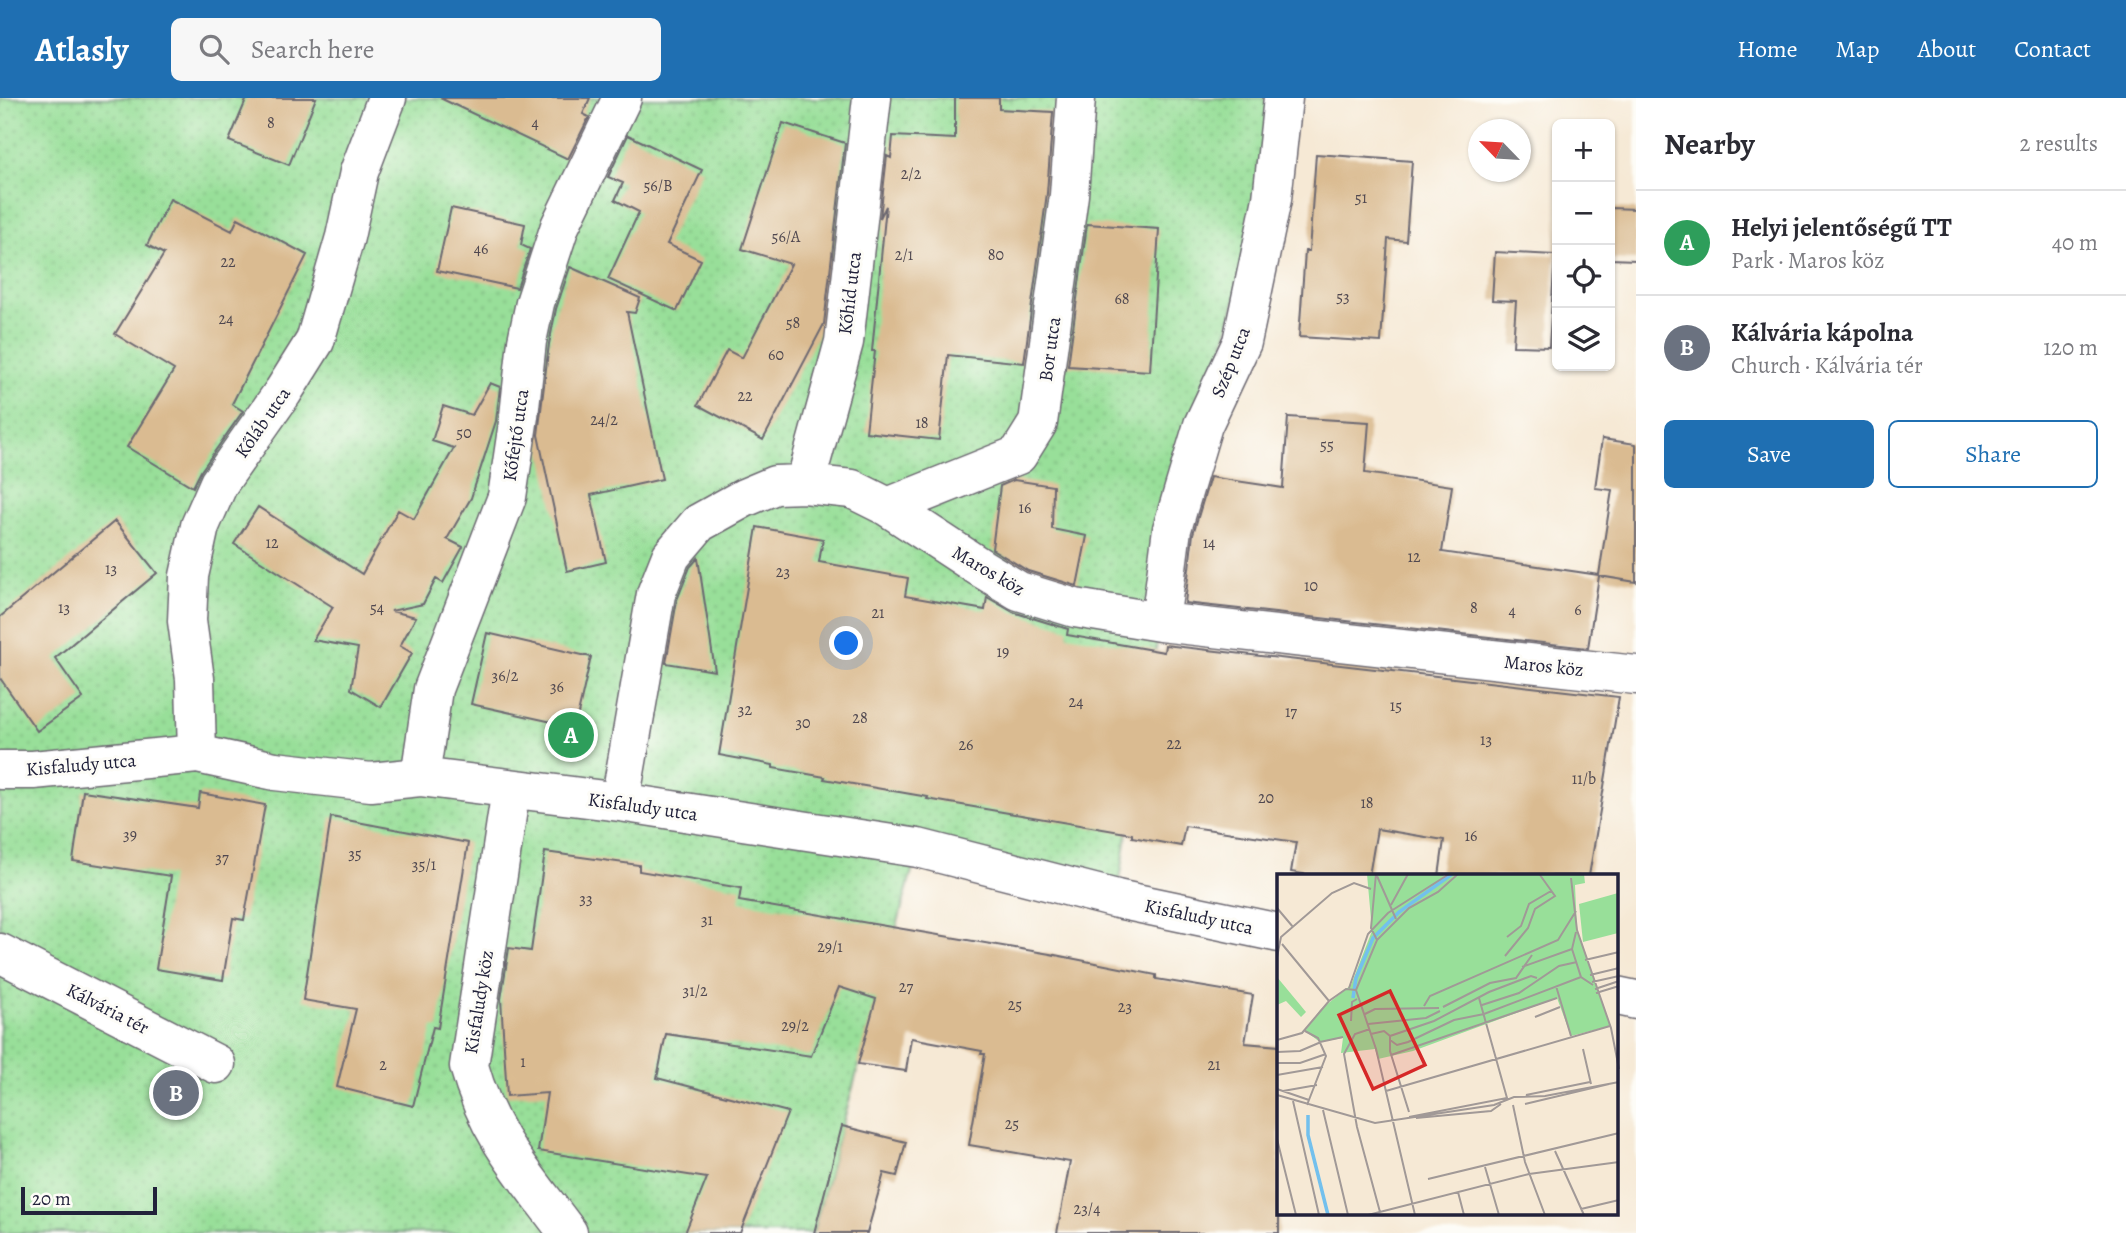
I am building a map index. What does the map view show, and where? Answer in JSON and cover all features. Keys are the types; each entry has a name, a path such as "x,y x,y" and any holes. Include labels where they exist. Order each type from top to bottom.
{"street":[{"name":"Kőláb utca","path":"197,754 195,679 187,621 189,576 200,526 219,483 284,392 315,341 345,237 359,172 387,98"},
{"name":"Kőfejtő utca","path":"420,777 433,689 507,497 527,341 538,292 560,226 622,98"},
{"name":"Kőhíd utca","path":"804,484 844,342 872,98"},
{"name":"Bor utca","path":"888,507 1017,455 1038,423 1069,195 1076,98"},
{"name":"Szép utca","path":"1160,622 1172,529 1203,425 1242,342 1272,199 1283,98"},
{"name":"Maros köz","path":"620,802 656,594 671,556 699,523 775,485 804,484 852,489 888,507 1019,591 1075,608 1160,622 1636,675"},
{"name":"Kisfaludy utca","path":"0,770 33,770 197,754 275,771 372,782 420,777 620,802 918,848 1117,899 1277,933"},
{"name":"Kisfaludy köz","path":"511,789 469,1066 489,1122 567,1232"},
{"name":"Kálvária tér","path":"0,953 216,1064"},
{"path":"1618,996 1636,1000"}],"green space":[{"path":"0,98 1283,98 1164,598 1117,899 918,849 813,1233 0,1233"}],"building":[{"path":"247,98 316,98 289,165 229,141"},
{"path":"440,98 590,98 583,114 589,117 568,159"},
{"path":"955,98 999,98 999,109 1053,112 1047,193 1024,363 948,355 939,440 866,432 875,351 872,351 886,206 880,218 887,156 891,158 893,136 955,139"},
{"path":"783,123 845,143 824,324 763,440 698,405 727,350 742,358 791,264 742,249"},
{"path":"628,135 702,170 667,244 701,260 677,311 608,279 639,212 615,200 623,183 608,177"},
{"path":"1316,154 1412,161 1406,241 1388,239 1381,342 1299,337"},
{"path":"170,199 232,231 238,218 307,255 232,404 243,411 201,471 193,487 127,447 174,370 115,334 164,254 147,245"},
{"path":"451,208 525,224 521,245 530,249 517,288 437,271"},
{"path":"1615,208 1636,209 1636,260 1615,259"},
{"path":"1087,224 1159,229 1150,371 1068,366"},
{"path":"1495,252 1552,255 1549,347 1513,346 1516,301 1492,300"},
{"path":"570,267 640,298 635,313 627,312 662,479 591,495 606,562 567,571 538,435 549,344 556,309"},
{"path":"490,383 500,387 496,421 471,498 447,539 463,547 443,583 436,579 423,604 391,611 416,617 400,646 412,653 381,707 351,689 358,648 313,640 333,607 234,544 258,507 362,574 398,510 414,519 454,448 432,441 443,406 472,415"},
{"path":"1288,417 1369,422 1365,473 1452,486 1442,552 1599,575 1612,490 1595,488 1602,439 1636,444 1636,582 1599,576 1588,648 1185,603 1193,534 1210,477 1283,488"},
{"path":"1014,480 1053,486 1052,529 1087,536 1077,586 1028,571 992,549 1000,486"},
{"path":"115,521 157,573 55,658 83,698 37,731 0,678 0,617"},
{"path":"757,527 823,539 819,562 908,578 905,596 985,610 987,597 1013,612 1068,629 1067,635 1164,652 1165,645 1619,697 1589,874 1439,874 1444,840 1377,829 1369,874 1303,874 1291,872 1296,842 1185,826 1181,846 1132,837 1132,834 824,779 825,777 773,768 773,765 719,755"},
{"path":"698,558 715,671 666,663 677,600 690,567"},
{"path":"487,633 591,657 575,727 471,704"},
{"path":"83,791 198,808 200,793 265,805 244,920 233,918 223,980 156,969 171,876 73,861"},
{"path":"331,817 468,843 438,1028 433,1027 413,1106 337,1087 356,1009 303,1000"},
{"path":"545,852 639,865 639,871 741,888 739,901 1050,954 1156,975 1156,979 1253,995 1245,1043 1277,1046 1279,1233 1057,1233 1070,1162 969,1145 985,1054 981,1054 982,1051 911,1038 906,1071 858,1064 876,999 839,987 811,1056 666,1034 657,1078 788,1112 740,1233 685,1233 707,1178 538,1151 547,1093 507,1096 501,999 509,948 531,951"},
{"path":"842,1126 906,1142 897,1176 884,1173 867,1233 814,1233"}],"place":[{"name":"Helyi jelentőségű TT","path":"571,735"},
{"name":"Kálvária kápolna","path":"176,1093"}]}
